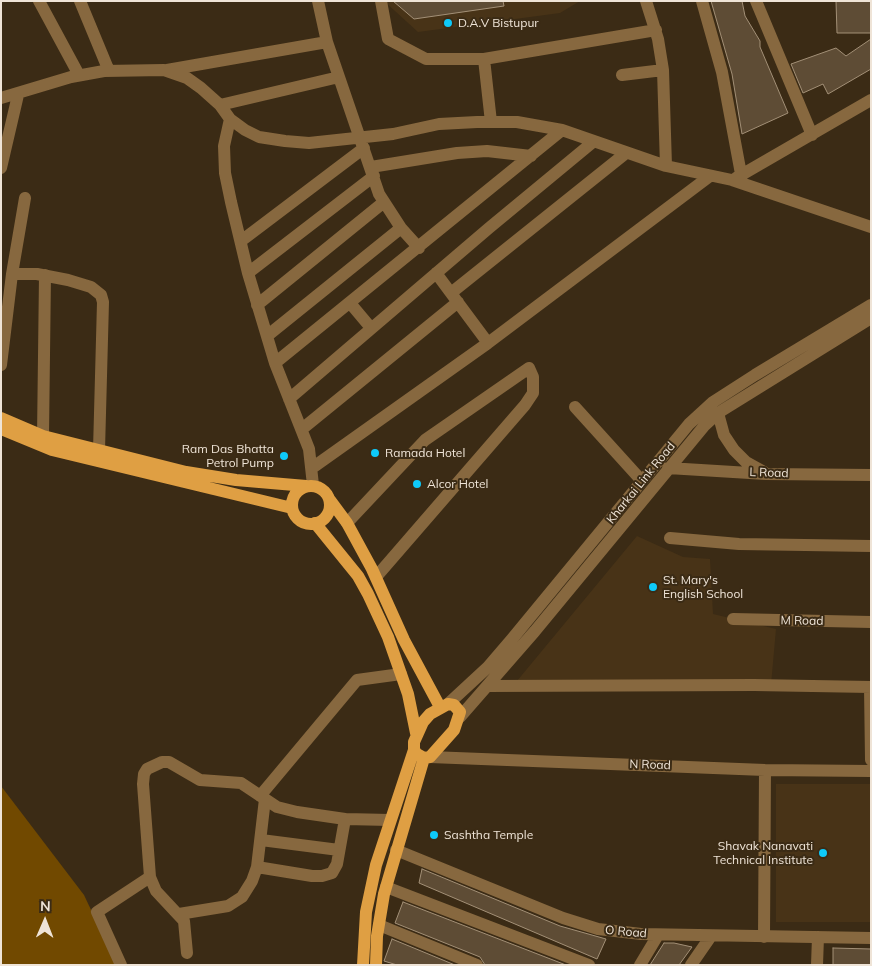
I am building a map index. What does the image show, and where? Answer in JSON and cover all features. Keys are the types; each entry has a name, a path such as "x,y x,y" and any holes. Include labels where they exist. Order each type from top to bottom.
{"main road":[{"path":"1,418 43,436 215,477 310,486 327,493 347,523 376,577 404,640 444,706"},
{"path":"1,429 52,450 292,508 300,520 315,524 365,588 388,637 408,694 423,755 386,887 379,925 376,965"},
{"path":"292,508 295,494 310,486"},
{"path":"315,524 324,519 330,510 330,500"},
{"path":"363,965 366,912 376,865 390,820 423,755 448,739 460,717 457,707 444,706 430,714 416,732"}],"street":[{"path":"39,1 79,76"},
{"path":"80,1 109,71"},
{"path":"318,1 327,42 384,202 401,228 419,248"},
{"path":"381,1 388,39 426,58 484,59 656,30"},
{"path":"646,1 656,30 663,70 666,166"},
{"path":"702,1 722,72 736,177"},
{"path":"756,1 812,135"},
{"path":"1,98 18,95 79,76 109,71 164,70 327,42"},
{"path":"484,59 491,122"},
{"path":"164,70 186,78 220,105 230,119 259,137 309,143 359,136 393,134 439,124 517,122 562,130 666,166 710,176 736,177 871,227"},
{"path":"622,75 663,70"},
{"path":"220,105 339,77"},
{"path":"1,168 18,95"},
{"path":"736,177 871,100"},
{"path":"230,119 224,146 225,172 257,305 275,363 302,429 312,468 310,486"},
{"path":"275,363 562,130"},
{"path":"289,399 593,142"},
{"path":"241,241 364,148"},
{"path":"248,273 373,172 477,152 531,156"},
{"path":"302,429 626,153"},
{"path":"312,468 488,343 710,176"},
{"path":"1,365 12,274 25,198"},
{"path":"257,305 384,202"},
{"path":"267,336 401,228"},
{"path":"436,273 488,343"},
{"path":"12,274 45,275 91,287 101,295 99,450"},
{"path":"43,436 45,275"},
{"path":"350,303 371,328"},
{"name":"Kharkai Link Road","path":"444,706 488,667 689,424 713,402 871,305"},
{"path":"460,717 535,631 668,468 718,413 871,318"},
{"path":"347,523 425,440 529,368 533,377 533,393 525,405 376,577"},
{"path":"575,407 642,481"},
{"path":"718,413 724,435 734,450 746,462 766,474"},
{"name":"L Road","path":"668,468 766,474 871,475"},
{"path":"670,538 738,544 871,546"},
{"name":"M Road","path":"733,619 871,622"},
{"path":"179,914 228,906 242,897 252,881 257,867 261,840 262,798 357,680 401,674"},
{"path":"487,686 754,685 870,687 871,760"},
{"name":"N Road","path":"423,755 765,770 871,771"},
{"path":"187,953 184,922 179,914 156,892 150,877 143,784 144,774 147,770 162,762 169,762 177,765 193,778 241,783 277,807 345,819 390,820"},
{"path":"764,937 765,770"},
{"path":"257,867 322,876 332,873 337,864 345,819"},
{"path":"261,840 340,850"},
{"name":"O Road","path":"396,850 563,918 598,929 658,935 871,938"},
{"path":"121,965 97,912 150,877"},
{"path":"386,887 589,965"},
{"path":"379,925 478,965"},
{"path":"640,965 658,935"},
{"path":"691,965 711,936"},
{"path":"817,965 818,937"}],"shaded area":[{"name":"D.A.V Bistupur","path":"384,1 580,1 560,13 418,32"},
{"name":"St. Mary's English School","path":"637,536 683,557 710,559 713,614 776,629 771,685 512,687"},
{"name":"Shavak Nanavati Technical Institute","path":"776,784 871,784 871,922 776,922"},
{"path":"1,786 84,895 117,965 1,965"}],"building":[{"path":"393,1 503,1 504,6 414,19"},
{"path":"711,1 742,1 745,16 760,41 760,47 788,113 742,134 732,74"},
{"path":"836,1 871,1 871,33 837,33"},
{"path":"871,39 871,69 828,94 823,84 803,93 791,64 836,48 846,56"},
{"path":"422,869 560,926 606,939 597,959 419,883"},
{"path":"403,902 566,965 485,965 480,957 395,923"},
{"path":"392,939 455,965 397,965 384,961"},
{"path":"664,943 692,947 679,965 650,965"},
{"path":"833,948 871,949 871,965 833,965"}],"place":[{"name":"D.A.V Bistupur","path":"448,23"},
{"name":"Ramada Hotel","path":"375,453"},
{"name":"Ram Das Bhatta Petrol Pump","path":"284,456"},
{"name":"Alcor Hotel","path":"417,484"},
{"name":"St. Mary's English School","path":"653,587"},
{"name":"Sashtha Temple","path":"434,835"},
{"name":"Shavak Nanavati Technical Institute","path":"823,853"}]}
